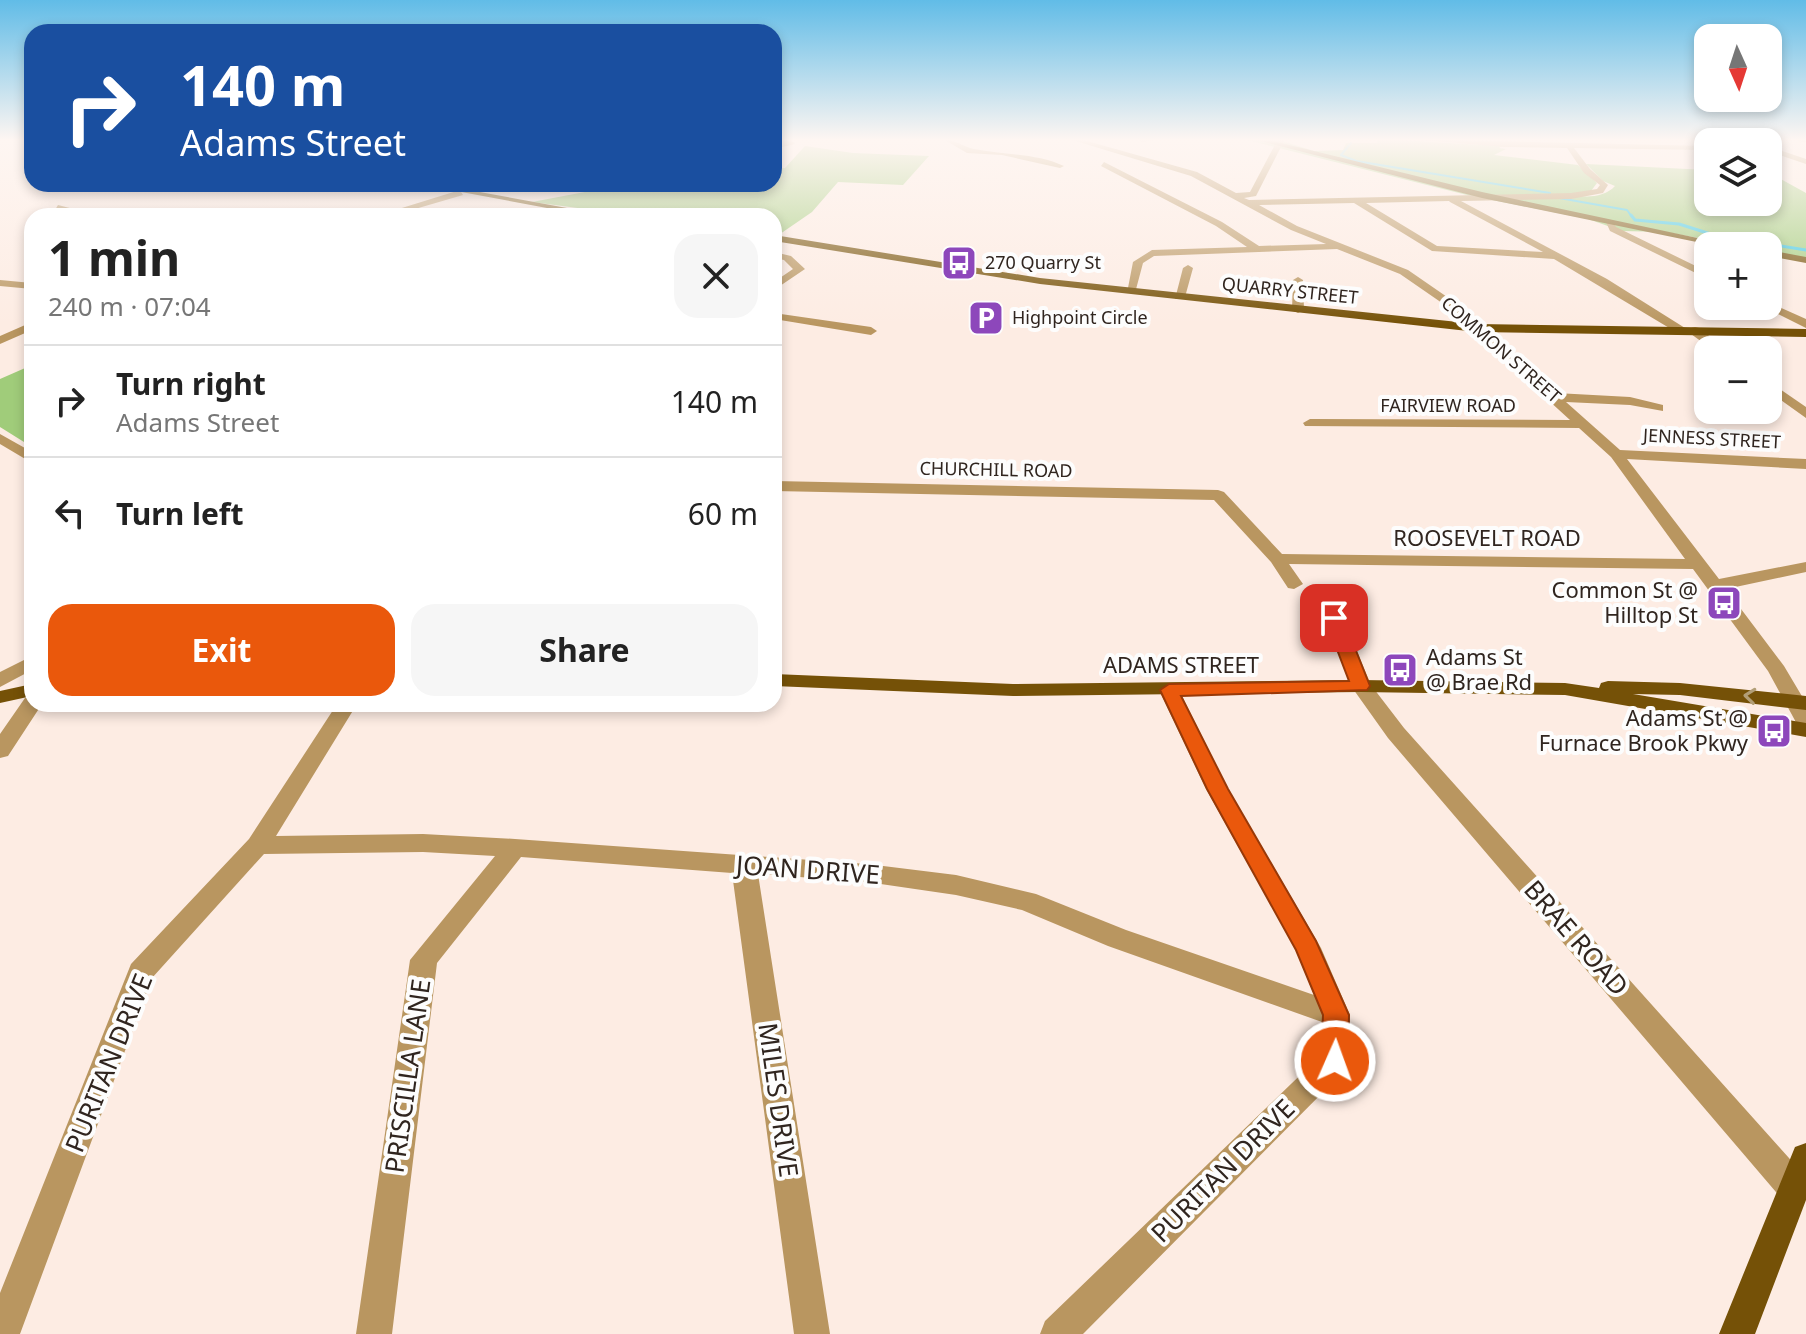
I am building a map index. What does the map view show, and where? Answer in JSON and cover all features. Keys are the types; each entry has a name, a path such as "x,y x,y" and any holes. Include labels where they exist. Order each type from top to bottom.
{"main road":[{"path":"512,201 555,208"},
{"path":"1510,201 1694,239"},
{"name":"QUARRY STREET","path":"782,239 999,276 1477,328 1806,333"},
{"path":"1782,256 1806,260"},
{"name":"ADAMS STREET","path":"782,680 1013,690 1361,686 1588,690 1627,685 1804,707"},
{"name":"ADAMS STREET","path":"1588,690 1806,730"},
{"path":"0,697 24,692"},
{"path":"1737,1334 1800,1173"}],"street":[{"path":"408,208 432,201"},
{"path":"1175,201 1219,224 1255,248"},
{"name":"COMMON STREET","path":"1243,201 1294,228 1418,280 1556,397 1616,454 1804,707"},
{"path":"1357,201 1435,249 1558,256"},
{"path":"1456,201 1697,336"},
{"path":"1608,222 1611,227 1694,269"},
{"path":"782,252 803,242"},
{"path":"1131,291 1138,262 1152,253 1345,247"},
{"path":"782,257 794,261 800,269 782,281"},
{"path":"1179,297 1188,268"},
{"path":"1298,280 1298,310"},
{"path":"0,283 24,285"},
{"path":"0,291 17,284"},
{"path":"1782,312 1806,324"},
{"path":"782,317 871,331"},
{"path":"0,340 24,330"},
{"path":"1782,396 1806,414"},
{"path":"1556,397 1630,401 1658,408"},
{"name":"FAIRVIEW ROAD","path":"1310,423 1585,424"},
{"path":"0,438 24,454"},
{"name":"JENNESS STREET","path":"1616,454 1806,464"},
{"name":"CHURCHILL ROAD","path":"782,486 1218,495 1277,559"},
{"path":"1277,559 1294,584"},
{"name":"ROOSEVELT ROAD","path":"1277,559 1696,564"},
{"path":"1713,586 1806,567"},
{"name":"BRAE ROAD","path":"1334,618 1361,686 1396,733 1800,1173"},
{"path":"0,681 24,667"},
{"name":"PURITAN DRIVE","path":"1058,1334 1335,1061 1336,1015 1308,948 1217,789 1169,690"},
{"path":"0,751 26,712"},
{"name":"PURITAN DRIVE","path":"2,1334 141,972 258,845 342,712"},
{"name":"JOAN DRIVE","path":"258,845 423,843 515,848 867,873 956,885 1027,901 1117,938 1336,1015"},
{"name":"PRISCILLA LANE","path":"374,1334 424,960 515,848"},
{"name":"MILES DRIVE","path":"744,866 812,1334"}],"green space":[{"path":"821,201 812,212 782,233 782,208 577,208 532,202"},
{"path":"1499,201 1694,201 1694,216 1782,216 1782,201 1806,201 1806,258 1782,254 1782,232 1694,232 1694,237 1666,232 1622,231 1588,219"},
{"path":"24,368 24,442 0,427 0,379"}],"waterway":[{"path":"1577,201 1627,210 1632,217"},
{"path":"1631,215 1635,220 1679,224 1717,236 1806,250"}],"place":[{"name":"270 Quarry St","path":"959,263"},
{"name":"Highpoint Circle","path":"986,318"},
{"name":"Common St @ Hilltop St","path":"1724,603"},
{"name":"Adams St @ Brae Rd","path":"1400,670"},
{"name":"Adams St @ Furnace Brook Pkwy","path":"1774,731"}],"route":[{"path":"1334,618 1361,686 1169,690 1217,789 1308,948 1336,1015 1335,1061"}]}
